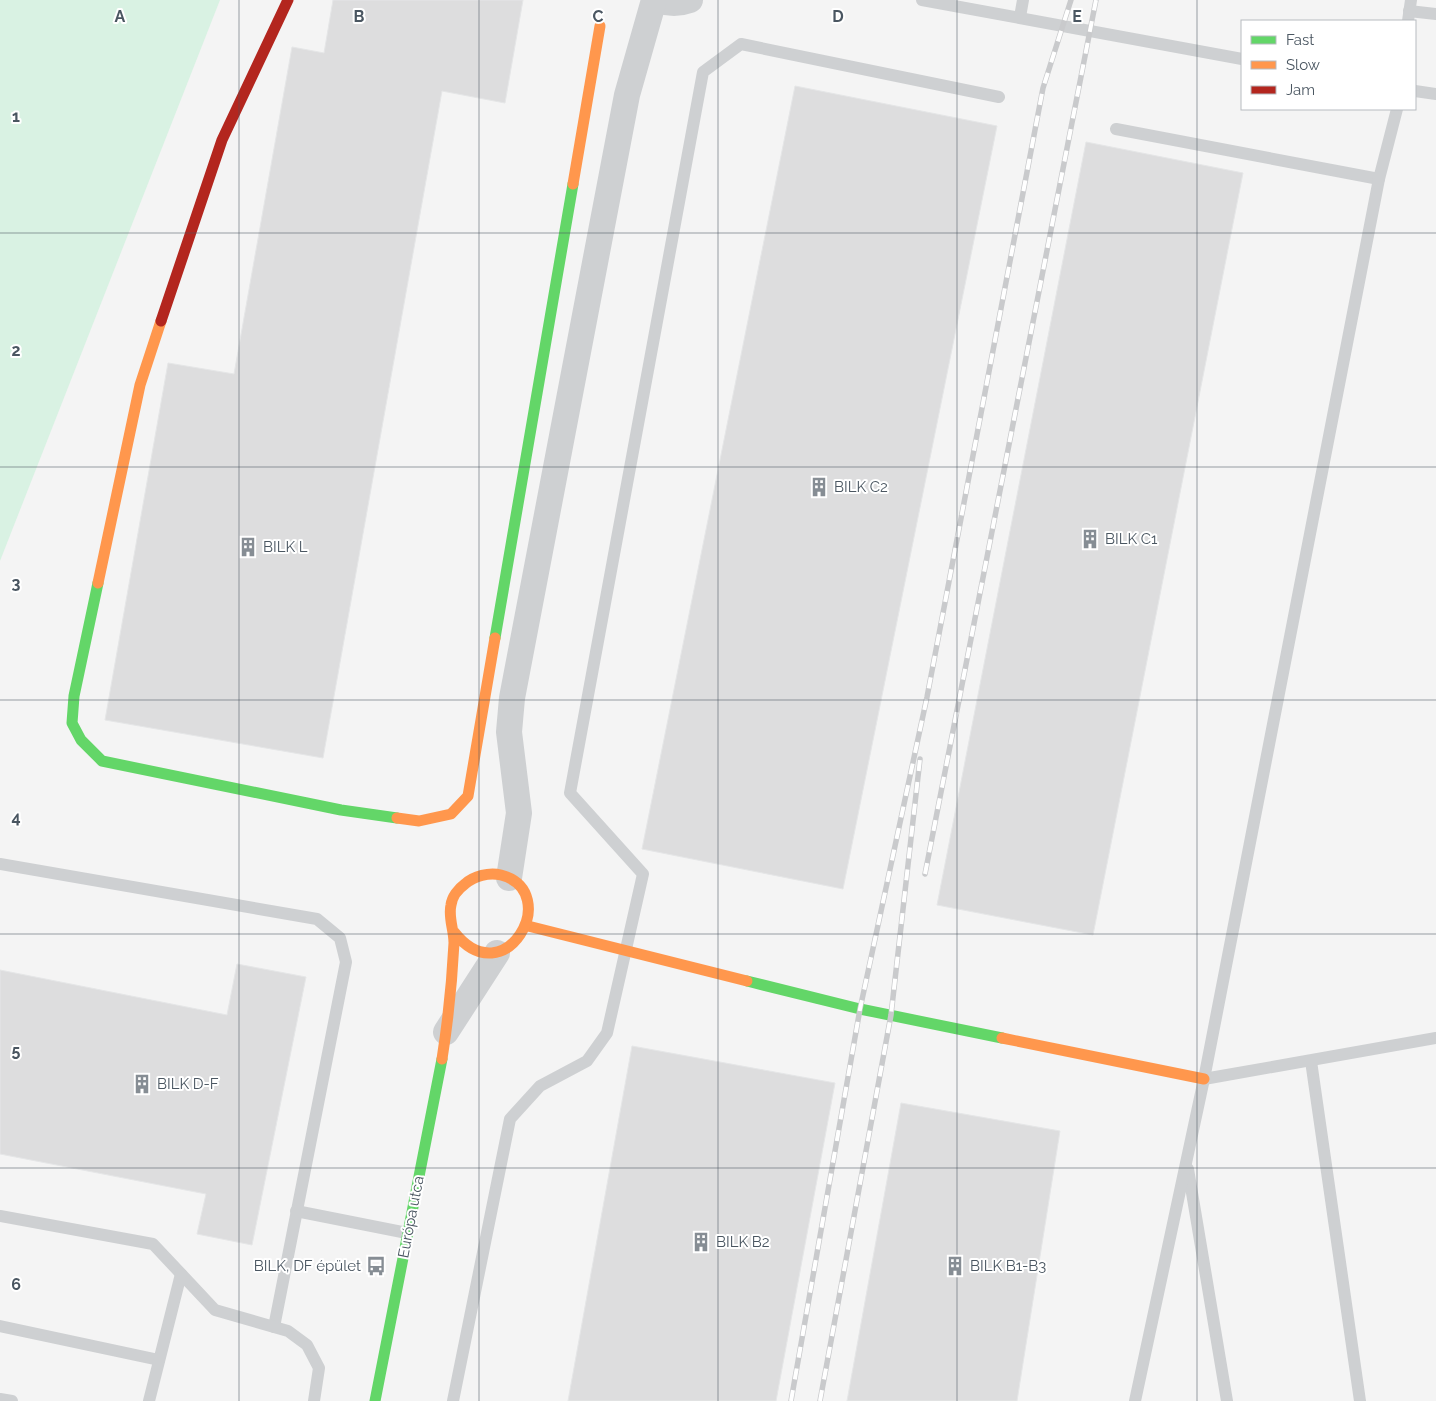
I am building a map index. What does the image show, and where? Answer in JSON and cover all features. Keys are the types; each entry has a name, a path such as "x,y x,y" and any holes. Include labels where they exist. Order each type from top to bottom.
{"street":[{"path":"288,0 222,140 140,385 74,696 72,723 81,740 102,761 341,810 419,821 451,814 468,796 600,26"},
{"path":"690,0 682,3 668,3 656,0 628,95 512,698 509,732 519,813 509,878 523,890 530,907 528,926 860,1009 1204,1079"},
{"name":"Európa utca","path":"375,1401 446,1032 454,932 449,916 452,899 461,884 476,875 493,873 509,878"},
{"name":"Európa utca","path":"446,1032 498,953 516,943 528,926"},
{"path":"454,932 465,945 481,953 498,953"}],"lane":[{"path":"922,0 1241,59"},
{"path":"1020,17 1023,0"},
{"path":"1410,11 1436,14"},
{"path":"453,1401 510,1119 540,1086 587,1061 607,1033 643,874 570,793 703,72 741,44 999,97"},
{"path":"1416,90 1436,94"},
{"path":"1135,1401 1204,1079 1379,179 1397,110"},
{"path":"1116,129 1379,179"},
{"path":"0,864 317,920 340,938 346,962 274,1327"},
{"path":"1204,1079 1436,1038"},
{"path":"1311,1061 1360,1401"},
{"path":"1187,1161 1227,1401"},
{"path":"296,1211 407,1233"},
{"path":"0,1216 152,1244 216,1310 288,1331 307,1345 320,1368 314,1401"},
{"path":"149,1401 181,1274"},
{"path":"0,1326 160,1360"},
{"path":"0,1399 12,1401"}],"green space":[{"path":"0,0 220,0 0,561"}],"building":[{"name":"BILK L","path":"333,0 523,0 505,103 442,91 323,758 105,720 168,363 234,374 292,47 324,53"},
{"name":"BILK C2","path":"795,86 997,126 843,889 642,849"},
{"name":"BILK C1","path":"1086,142 1243,173 1093,935 937,905"},
{"name":"BILK D-F","path":"237,964 306,977 252,1245 197,1234 206,1194 0,1154 0,970 227,1015"},
{"name":"BILK B2","path":"632,1046 835,1083 776,1401 568,1401"},
{"name":"BILK B1-B3","path":"901,1103 1060,1131 1017,1401 847,1401"}],"railway":[{"path":"791,1401 860,1009 927,697 1043,88 1071,0"},
{"path":"925,874 1096,0"},
{"path":"820,1401 891,1015 920,759"}],"traffic: fast":[{"path":"495,638 573,184"},
{"path":"98,583 74,696 72,723 81,740 102,761 341,810 397,818"},
{"path":"747,981 860,1009 1002,1038"},
{"path":"375,1401 442,1059"}],"traffic: slow":[{"path":"573,184 600,26"},
{"path":"98,583 140,385 161,321"},
{"path":"397,818 419,821 451,814 468,796 495,638"},
{"path":"442,1059 453,958 454,938 450,914 453,899 462,886 482,875 501,875 519,885 527,900 527,918 520,934 508,947 492,953 473,949 454,932"},
{"path":"528,926 747,981"},
{"path":"1002,1038 1204,1079"}],"traffic: jam":[{"path":"161,321 222,140 288,0"}],"place":[{"name":"BILK C2","path":"819,487"},
{"name":"BILK C1","path":"1090,539"},
{"name":"BILK L","path":"248,547"},
{"name":"BILK D-F","path":"142,1084"},
{"name":"BILK B2","path":"701,1242"},
{"name":"BILK, DF épület","path":"376,1266"},
{"name":"BILK B1-B3","path":"955,1266"}]}
